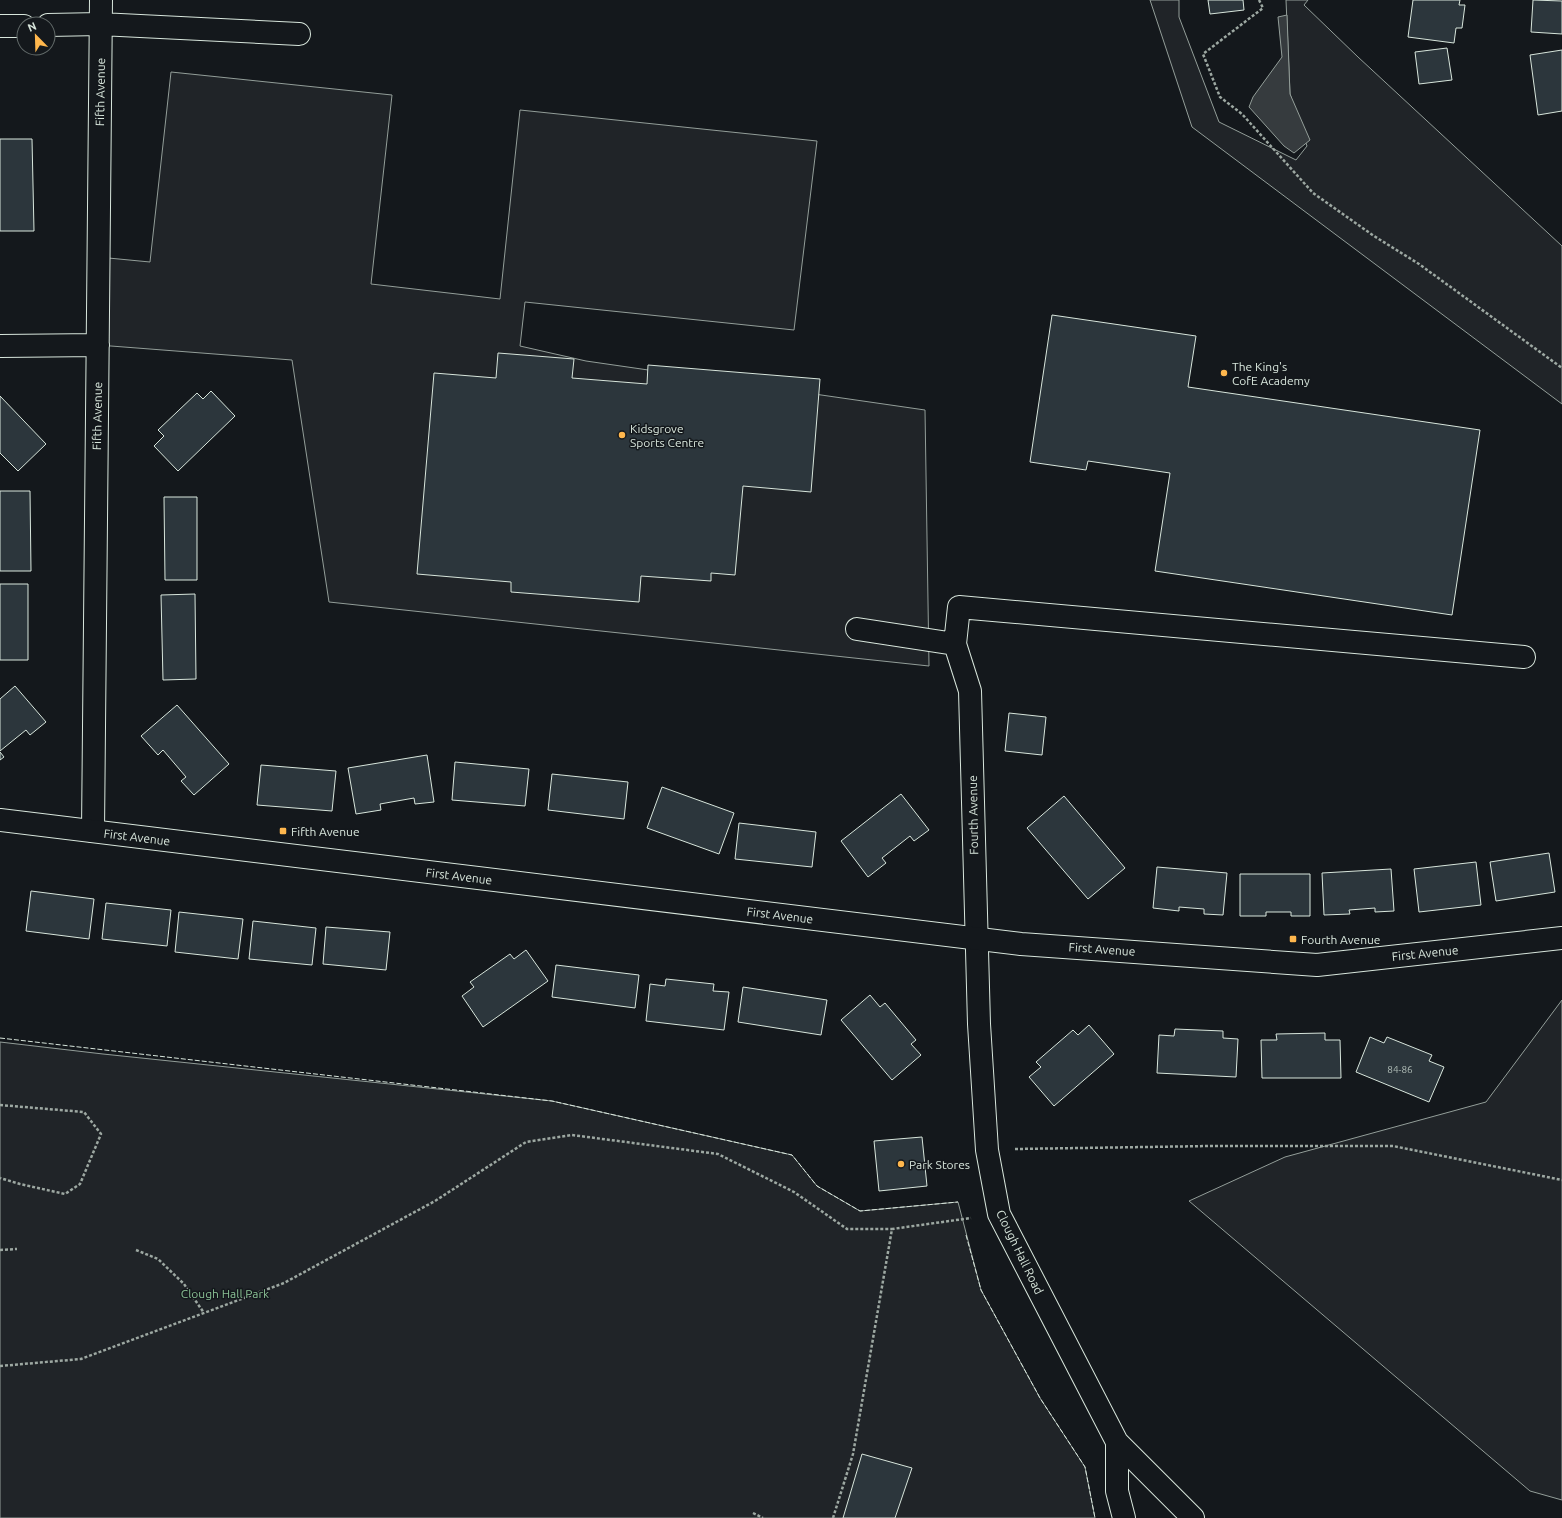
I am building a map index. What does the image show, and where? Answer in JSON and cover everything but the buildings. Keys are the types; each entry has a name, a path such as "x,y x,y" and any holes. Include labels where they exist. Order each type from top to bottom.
{"street":[{"name":"Fifth Avenue","path":"93,831 101,0"},
{"path":"56,25 100,24 299,34"},
{"path":"0,26 16,26"},
{"path":"0,346 98,345"},
{"path":"857,629 955,644 959,607 1524,657"},
{"name":"Fourth Avenue","path":"955,644 970,691 976,938"},
{"name":"First Avenue","path":"0,820 1021,944 1317,965 1562,938"},
{"name":"Clough Hall Road","path":"976,938 979,1024 987,1150 999,1214 1117,1442 1193,1518"},
{"path":"1117,1442 1117,1491 1124,1518"}],"path":[{"path":"1259,0 1263,8 1203,54 1220,97 1242,114 1313,193 1374,236 1425,269 1562,368"},
{"path":"0,1105 84,1112 101,1134 80,1184 65,1194 0,1178"},
{"path":"0,1366 81,1359 284,1283 434,1201 526,1142 572,1135 718,1154 794,1192 847,1229 892,1229 999,1214"},
{"path":"987,1150 1210,1146 1393,1146 1562,1180"},
{"path":"833,1518 853,1454 892,1229"},
{"path":"0,1250 17,1249"},
{"path":"136,1250 158,1259 184,1284 204,1313"},
{"path":"753,1513 763,1518"}],"green space":[{"path":"1150,0 1179,0 1179,17 1219,122 1296,160 1307,146 1290,94 1286,0 1308,0 1304,5 1562,246 1562,404 1192,127"},
{"path":"171,72 392,95 371,284 500,299 520,110 817,141 794,330 525,302 520,346 586,361 925,410 929,666 329,602 292,360 98,345 98,257 150,262"},
{"path":"1562,1000 1562,1500 1530,1491 1189,1201 1285,1157 1486,1102"},
{"name":"Clough Hall Park","path":"0,1042 552,1101 792,1155 817,1186 860,1211 958,1202 981,1290 1040,1398 1085,1467 1095,1518 0,1518"}],"shaded area":[{"path":"1287,15 1290,94 1310,140 1294,153 1284,146 1249,107 1253,97 1282,57 1278,17"}],"fence":[{"path":"0,1038 552,1101 792,1155 817,1186 860,1211 958,1202"},
{"path":"966,1235 981,1290 1040,1398 1085,1467 1095,1518"}],"place":[{"name":"The King's CofE Academy","path":"1224,373"},
{"name":"Kidsgrove Sports Centre","path":"622,435"},
{"name":"Fifth Avenue","path":"283,831"},
{"name":"Fourth Avenue","path":"1293,939"},
{"name":"Park Stores","path":"901,1164"}]}
